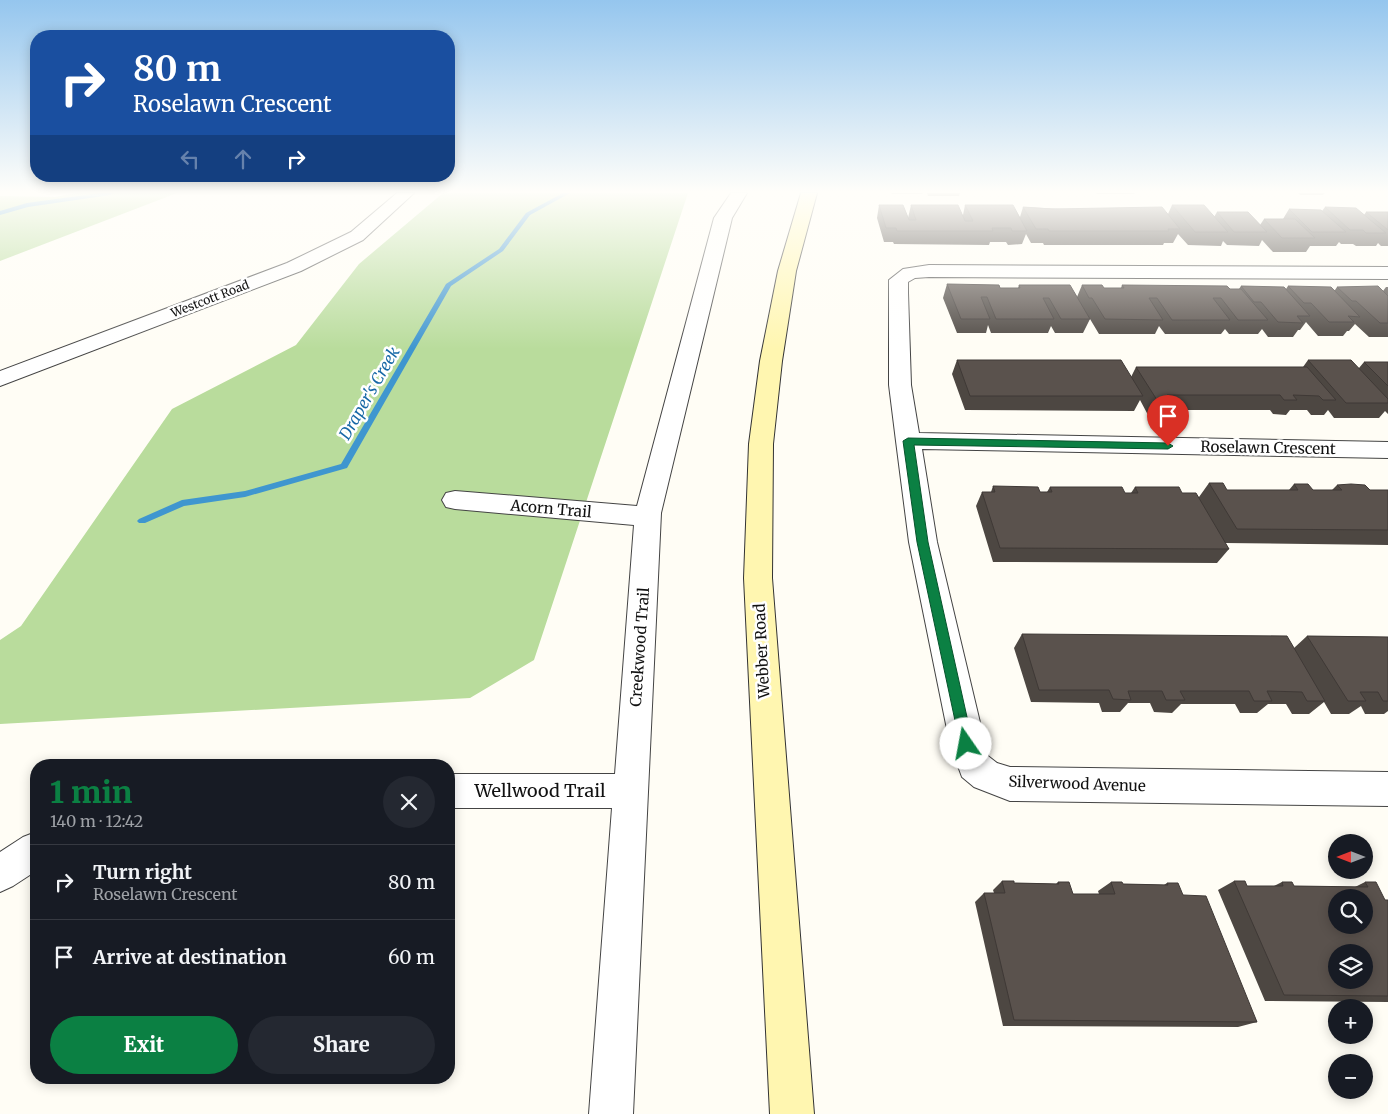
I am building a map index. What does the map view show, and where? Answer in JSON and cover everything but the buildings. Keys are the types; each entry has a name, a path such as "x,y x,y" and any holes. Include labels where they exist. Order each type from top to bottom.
{"main road":[{"name":"Webber Road","path":"792,1114 758,569 761,444 771,361 787,271 794,245"}],"street":[{"name":"Westcott Road","path":"0,380 294,266 338,245"},
{"name":"Creekwood Trail","path":"611,1114 648,517 716,245"},
{"name":"Silverwood Avenue","path":"1388,273 929,270 910,274 899,280 898,293 900,385 922,542 966,744 974,766 986,775 1010,784 1388,789"},
{"name":"Roselawn Crescent","path":"908,441 1388,450"},
{"name":"Acorn Trail","path":"455,500 648,517"},
{"name":"Wellwood Trail","path":"455,791 631,791"},
{"path":"0,873 30,854"}],"green space":[{"path":"0,245 42,245 0,261"},
{"path":"381,245 671,245 534,660 470,698 0,724 0,640 21,626 172,409 296,345 359,264"}],"waterway":[{"name":"Draper's Creek","path":"142,521 182,503 245,494 344,466 448,285 501,250 505,245"}],"route":[{"path":"966,744 922,542 908,441 1168,446"}]}
